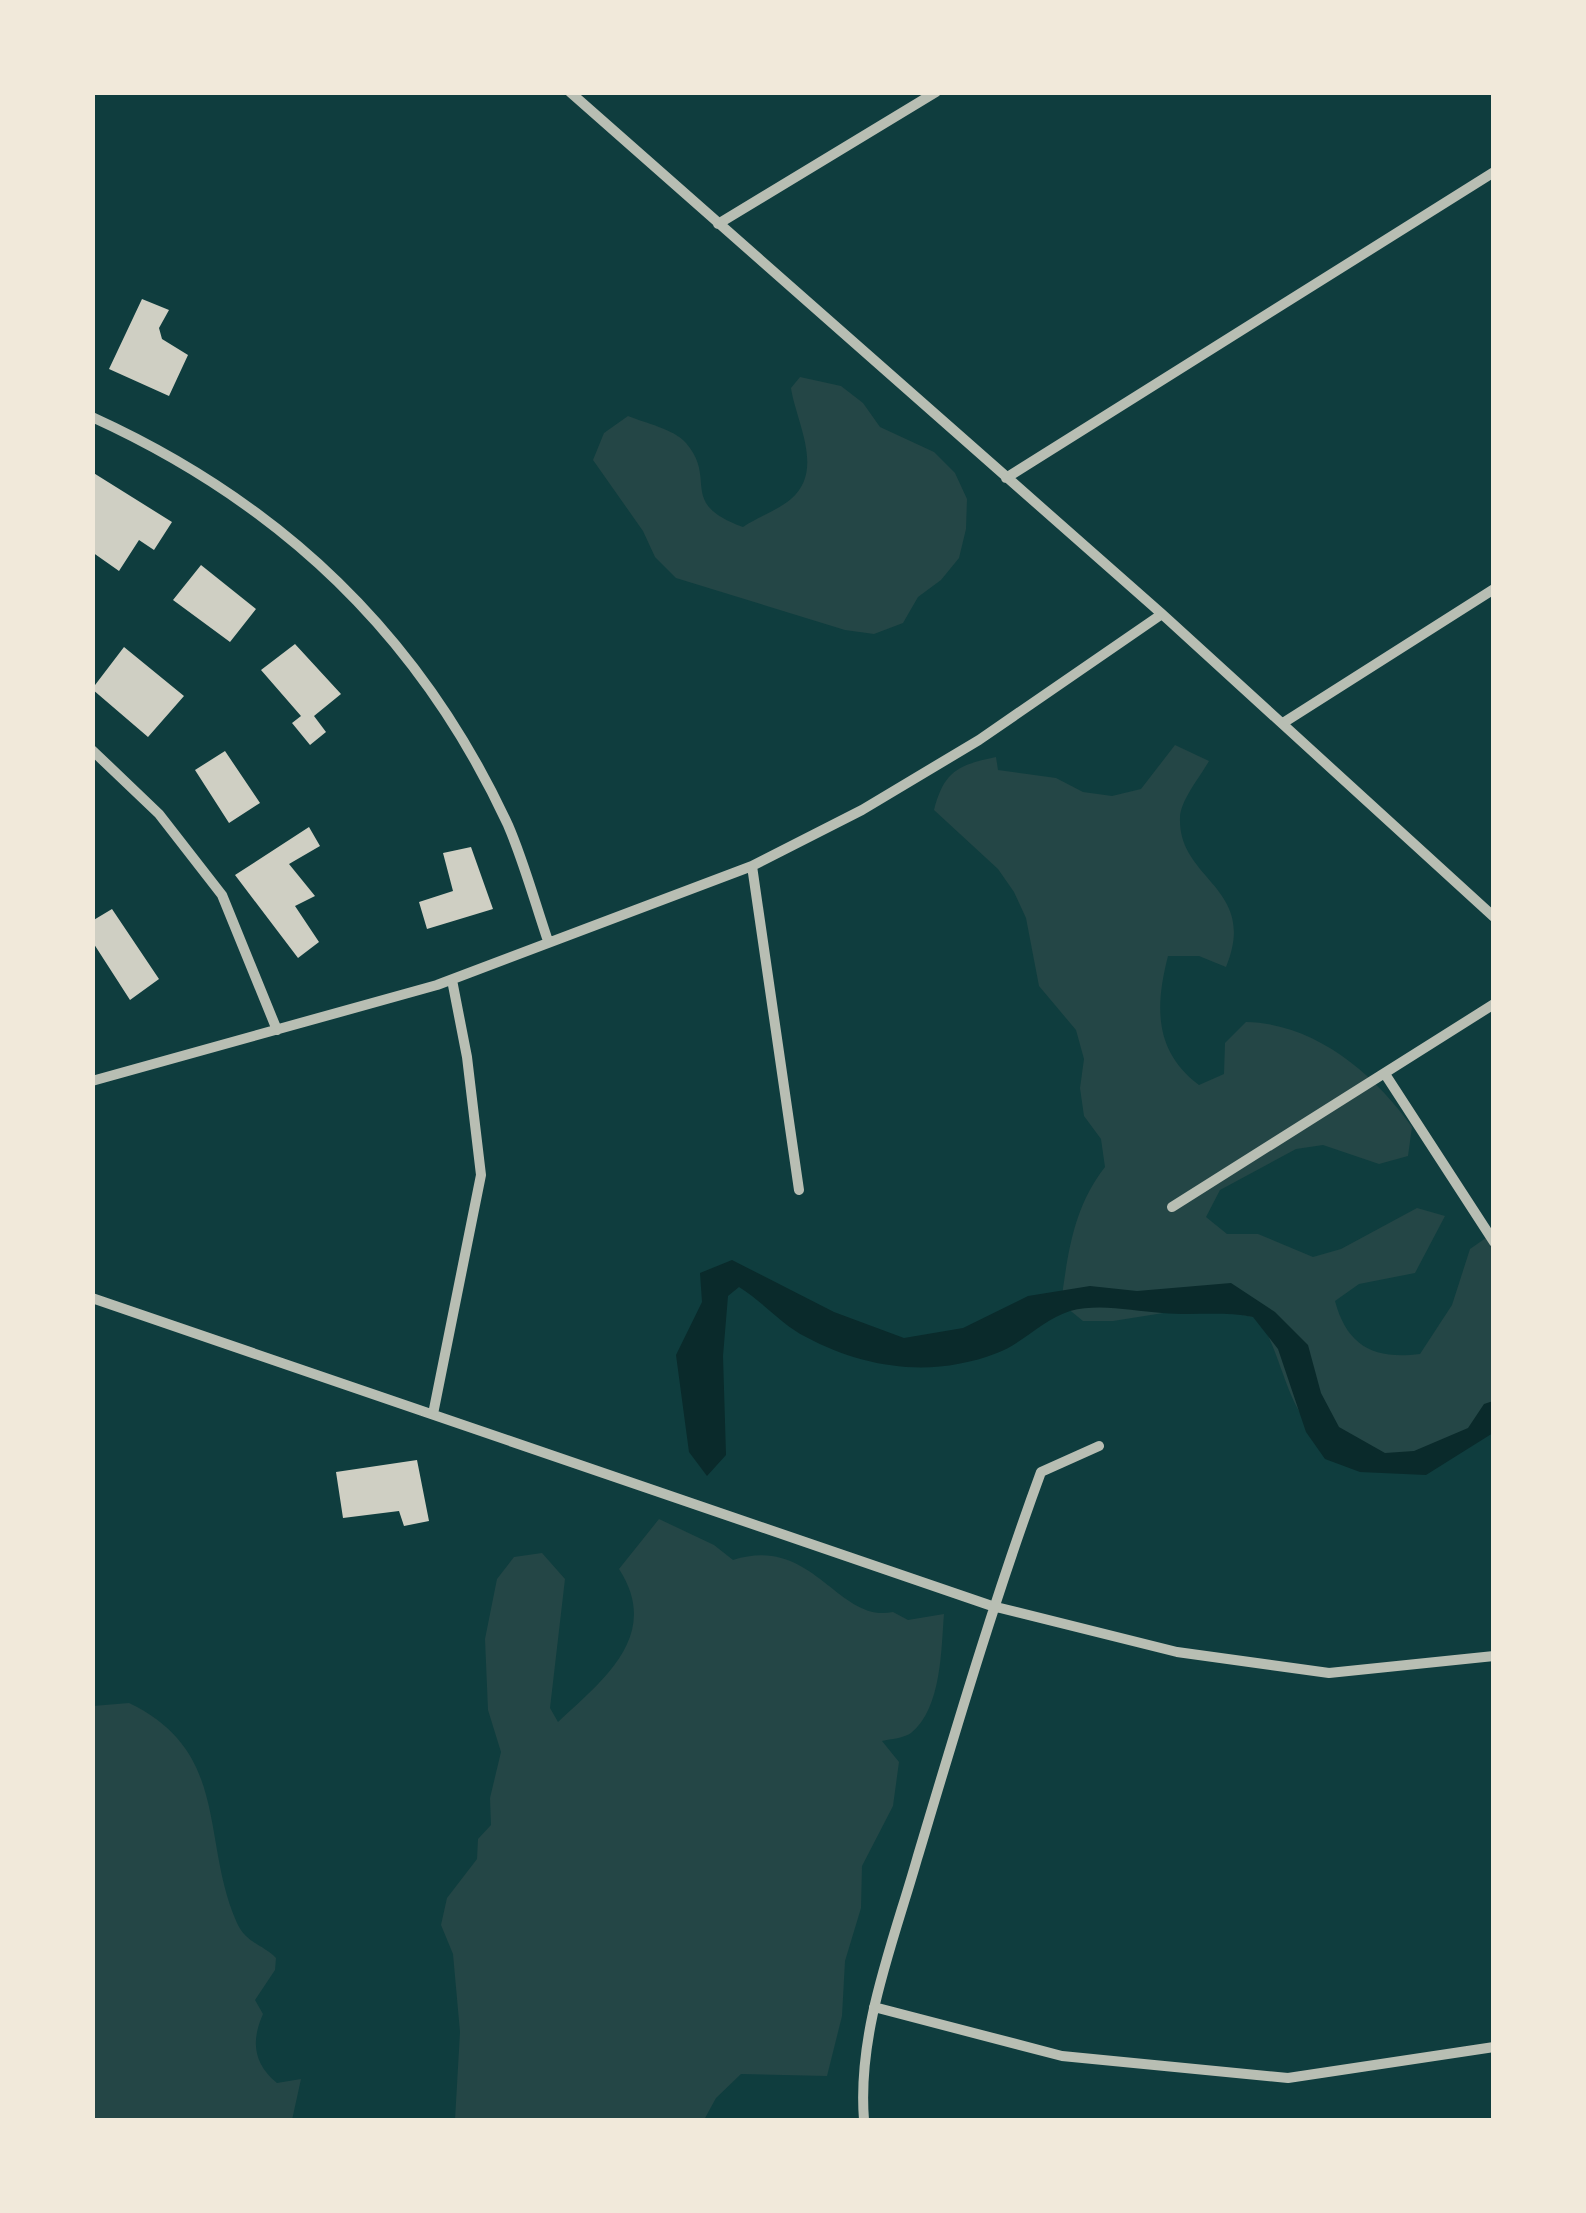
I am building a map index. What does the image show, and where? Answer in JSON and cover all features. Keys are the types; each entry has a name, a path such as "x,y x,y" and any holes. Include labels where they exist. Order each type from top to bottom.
{"street":[{"path":"570,92 1162,614 1494,917"},
{"path":"718,224 936,92"},
{"path":"1006,478 1494,172"},
{"path":"92,417 217,481 282,528 363,608 445,712 472,760 508,826 548,941"},
{"path":"1282,723 1494,589"},
{"path":"92,1080 452,980 752,866 862,810 979,740 1162,614"},
{"path":"92,750 160,814 222,895 277,1030"},
{"path":"752,866 799,1190"},
{"path":"432,1414 481,1175 467,1056 452,980"},
{"path":"1172,1207 1494,1004"},
{"path":"1385,1074 1494,1242"},
{"path":"92,1298 992,1606 1177,1652 1329,1674 1494,1656"},
{"path":"864,2120 862,2092 874,2006 992,1606 1042,1472 1099,1446"},
{"path":"874,2006 1062,2056 1288,2078 1494,2048"}],"shaded area":[{"path":"800,377 841,386 863,403 880,427 934,452 955,473 967,499 966,529 959,558 941,580 918,597 903,623 874,634 845,630 676,578 655,557 643,531 593,460 604,433 628,416 667,430 681,438 695,456 704,500 711,509 743,527 791,499 806,474 806,445 791,388"},
{"path":"1175,745 1209,761 1183,804 1180,818 1191,857 1225,901 1232,919 1233,940 1226,967 1199,956 1168,956 1160,1010 1173,1058 1199,1085 1224,1074 1225,1043 1246,1022 1295,1031 1318,1041 1361,1070 1412,1127 1408,1156 1379,1164 1323,1145 1296,1149 1220,1190 1206,1217 1227,1234 1258,1234 1313,1257 1341,1249 1417,1208 1445,1216 1415,1273 1359,1284 1335,1301 1355,1339 1389,1355 1420,1354 1452,1305 1470,1249 1493,1233 1493,1411 1430,1467 1415,1472 1377,1465 1312,1426 1293,1400 1258,1318 1201,1307 1113,1321 1083,1321 1061,1303 1079,1215 1105,1167 1101,1139 1084,1116 1080,1088 1084,1059 1076,1030 1039,986 1026,918 1014,892 998,869 934,810 942,787 954,772 983,760 996,757 998,770 1056,778 1083,792 1112,796 1141,789"},
{"path":"732,1260 834,1312 904,1338 963,1328 1028,1296 1090,1286 1137,1291 1231,1283 1275,1312 1308,1345 1321,1393 1339,1427 1385,1453 1414,1451 1468,1428 1484,1404 1493,1401 1493,1433 1426,1475 1360,1472 1325,1459 1306,1432 1278,1349 1253,1317 1081,1309 1060,1315 1007,1349 973,1361 949,1366 900,1366 852,1357 806,1337 739,1287 728,1296 723,1356 726,1455 707,1476 689,1452 676,1355 702,1302 700,1273"},
{"path":"659,1519 714,1545 733,1560 761,1555 784,1559 804,1568 856,1605 874,1612 893,1612 908,1620 944,1614 938,1677 929,1709 911,1733 882,1741 899,1762 893,1806 862,1866 861,1908 845,1961 842,2016 827,2076 741,2074 716,2098 704,2120 455,2120 460,2032 453,1954 441,1925 447,1898 477,1859 478,1839 491,1825 490,1798 501,1752 488,1710 485,1639 497,1579 514,1557 542,1553 565,1579 550,1708 558,1722 593,1690 622,1655 634,1615 631,1593 619,1569"},
{"path":"129,1703 161,1723 184,1746 207,1800 226,1891 237,1923 250,1939 276,1958 275,1970 255,2000 263,2014 256,2051 263,2068 277,2083 301,2079 292,2120 93,2120 93,1706"}],"building":[{"path":"142,299 169,310 159,328 162,339 188,355 169,396 109,369"},
{"path":"92,472 172,522 154,550 139,540 119,571 92,552"},
{"path":"201,565 256,609 230,642 173,600"},
{"path":"295,644 341,694 314,716 326,732 310,745 292,723 301,716 261,670"},
{"path":"124,647 184,696 148,737 92,689"},
{"path":"225,751 260,803 229,823 195,770"},
{"path":"309,827 320,846 289,864 315,896 295,906 319,942 298,958 235,875"},
{"path":"471,847 493,909 427,929 419,902 453,891 443,853"},
{"path":"112,909 159,979 130,1000 92,941 92,921"},
{"path":"417,1460 429,1521 404,1526 399,1511 343,1518 336,1472"}]}
